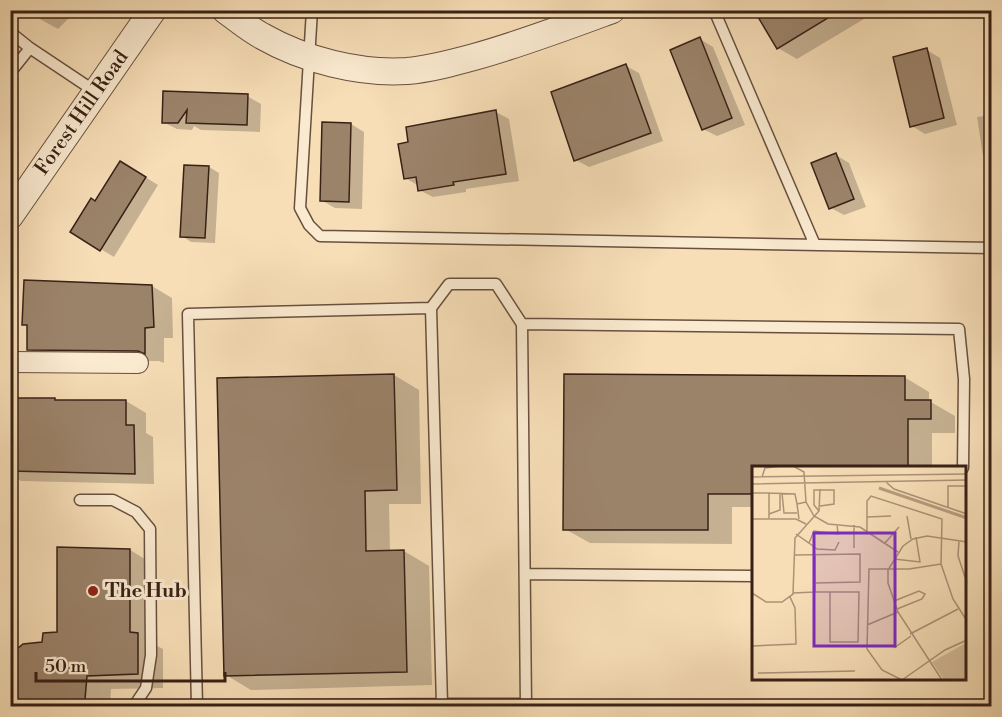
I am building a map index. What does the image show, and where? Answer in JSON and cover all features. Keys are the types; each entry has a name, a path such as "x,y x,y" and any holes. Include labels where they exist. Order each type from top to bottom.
{"street":[{"name":"Forest Hill Road","path":"10,216 153,10"},
{"path":"229,12 262,36 294,51 329,63 372,70 407,70 447,64 513,46 604,12"},
{"path":"10,362 138,363"}],"lane":[{"path":"312,10 300,208 309,225 320,236 992,249"},
{"path":"714,10 815,245"},
{"path":"10,32 30,48 97,92"},
{"path":"10,73 30,48"},
{"path":"431,308 188,314 197,706 526,705 522,324 496,284 449,284 431,308 442,704"},
{"path":"522,324 959,329 964,379 963,466"},
{"path":"80,500 113,500 136,512 150,529 152,655 146,688 134,706"},
{"path":"10,504 10,526"},
{"path":"525,574 752,576"}],"building":[{"path":"769,10 841,10 777,49 758,17"},
{"path":"700,37 732,118 702,130 670,50"},
{"path":"927,48 944,118 910,127 893,57"},
{"path":"626,64 651,133 574,161 551,92"},
{"path":"163,91 248,94 247,125 186,123 187,110 178,123 162,123"},
{"path":"496,110 506,174 453,182 454,185 418,191 416,177 404,179 398,144 408,142 406,127"},
{"path":"322,122 351,123 349,202 320,201"},
{"path":"836,153 854,199 829,209 811,163"},
{"path":"120,161 146,177 100,251 70,232 91,198 95,201"},
{"path":"184,165 209,166 205,238 180,237"},
{"path":"24,280 152,285 154,327 145,328 145,354 138,351 27,350 27,325 22,325"},
{"path":"394,374 397,490 365,491 366,551 404,550 407,672 224,676 217,378"},
{"path":"564,374 905,376 905,400 931,400 931,419 908,419 908,466 752,466 752,494 708,494 708,530 563,530"},
{"path":"10,398 126,400 126,425 134,425 135,474 10,471"},
{"name":"The Hub","path":"57,547 130,549 130,632 138,633 138,674 87,676 85,699 76,706 19,704 12,695 12,653 23,644 42,642 43,633 57,632"}],"place":[{"name":"The Hub","path":"93,591"}]}
